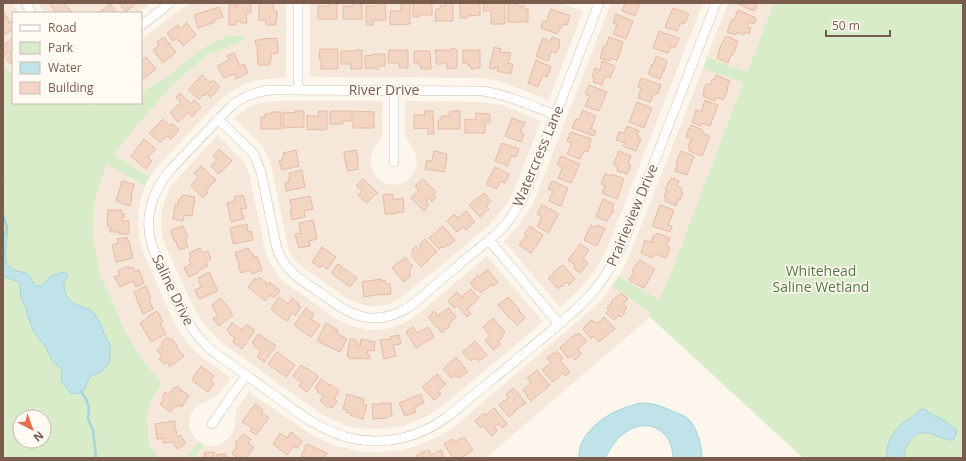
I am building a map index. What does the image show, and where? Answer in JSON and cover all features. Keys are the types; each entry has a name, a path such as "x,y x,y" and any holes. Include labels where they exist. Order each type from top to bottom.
{"street":[{"path":"26,3 30,12"},
{"path":"142,25 170,3"},
{"path":"298,3 298,90"},
{"name":"Prairieview Drive","path":"384,441 404,438 417,434 442,421 559,324 594,292 605,277 619,252 716,3"},
{"name":"Watercress Lane","path":"218,119 247,146 256,159 261,172 277,249 286,267 298,278 347,312 364,317 377,318 395,314 408,307 502,228 509,220 523,198 597,4"},
{"name":"River Drive","path":"218,119 232,105 242,98 253,93 269,90 472,90 492,92 510,97 555,115"},
{"path":"394,90 394,162"},
{"name":"Saline Drive","path":"218,119 162,179 151,204 149,226 152,243 156,256 182,314 191,328 213,351 288,405 323,428 350,438 384,441"},
{"path":"488,240 559,324"},
{"path":"212,424 246,375"}],"shaded area":[{"path":"3,3 13,3 18,12 12,12 12,75 3,64"},
{"path":"38,3 151,3 139,12 42,12"},
{"path":"192,3 286,3 286,78 265,79 252,82 241,86 221,99 159,165 150,177 114,155 138,124 175,83 206,56 243,40 243,35 228,36 208,45 167,77 142,91 142,39 181,9"},
{"path":"310,3 560,3 583,11 549,100 496,80 482,78 310,77"},
{"path":"611,3 703,3 608,246 598,266 589,279 560,307 504,241 517,227 533,204"},
{"path":"728,3 774,3 747,72 707,57"},
{"path":"703,68 743,83 659,301 619,276 628,259"},
{"path":"276,101 383,101 382,135 371,157 371,166 374,174 380,180 386,184 396,185 405,182 412,176 416,168 417,160 405,134 405,101 481,102 502,105 541,121 507,204 489,225 398,300 390,304 368,306 348,299 302,267 291,254 288,247 268,157 263,147 234,118 247,108 256,104"},
{"path":"218,135 245,163 249,173 266,255 272,266 281,279 338,320 351,326 368,330 387,329 402,324 417,315 487,256 543,322 440,408 425,417 404,426 384,429 350,427 321,414 221,342 211,332 195,310 164,243 161,231 161,215 170,188"},
{"path":"107,164 145,186 138,212 139,237 144,255 174,322 185,340 197,353 231,378 218,395 197,406 192,412 189,420 189,428 199,442 185,458 159,458 149,444 147,414 153,396 162,384 140,356 124,329 101,277 93,239 94,202"},
{"path":"612,285 651,314 650,317 486,458 194,458 204,445 219,445 228,439 235,427 236,411 249,392 315,437 337,446 358,451 378,452 403,450 419,445 438,437 454,427 593,308 604,297"}],"green space":[{"name":"Whitehead Saline Wetland","path":"774,3 963,3 963,458 803,458 650,317 651,314 612,285 619,276 659,300 672,270 743,83 703,68 707,57 747,72"},
{"path":"243,35 244,40 206,56 175,83 138,124 114,155 150,177 145,186 107,164 94,202 93,239 101,277 124,329 140,356 162,384 153,396 147,414 149,444 159,458 3,458 3,64 12,75 12,104 142,104 142,91 167,77 208,45 228,36"},
{"path":"199,442 204,445 194,458 185,458"}],"water":[{"path":"6,233 8,236 6,240 6,260 10,267 14,270 29,275 34,284 37,286 44,284 52,276 65,272 68,276 64,282 64,287 68,298 72,302 94,313 102,327 110,345 109,363 99,373 89,378 85,389 81,392 75,394 71,393 61,381 62,370 52,360 45,346 34,332 21,297 19,282 3,275 3,235"},
{"path":"640,403 648,403 659,406 691,421 698,436 702,458 673,458 669,441 664,434 651,426 643,426 635,427 622,434 605,458 579,458 579,450 586,435 598,423 612,413"},
{"path":"925,409 956,429 956,434 953,440 947,440 931,434 921,433 915,436 906,447 904,458 887,458 887,447 898,427 918,411"}],"building":[{"path":"64,3 72,12 55,12 50,4"},
{"path":"119,3 137,3 126,12"},
{"path":"237,3 251,3 251,13 246,13 247,23 236,21 236,25 229,25 229,4 235,4 235,7 237,7"},
{"path":"259,3 273,3 274,11 277,11 276,25 266,25 266,20 259,20"},
{"path":"329,3 337,3 337,19 318,19 318,6 328,6"},
{"path":"353,3 362,3 362,19 343,19 343,6 353,6"},
{"path":"376,3 385,3 386,20 373,20 373,25 366,25 366,6 376,6"},
{"path":"401,3 410,3 410,24 390,25 390,11 401,11"},
{"path":"432,3 432,15 419,15 419,17 413,17 413,4"},
{"path":"445,3 453,3 453,21 435,21 436,9 440,9 440,6 445,6"},
{"path":"460,3 480,3 480,15 460,18"},
{"path":"484,3 505,3 505,24 491,24 491,11 483,11"},
{"path":"508,3 517,3 517,6 524,6 524,9 528,9 528,22 508,22"},
{"path":"625,3 640,3 635,16 622,11"},
{"path":"738,3 756,3 757,5 754,11"},
{"path":"110,4 116,12 99,12"},
{"path":"219,7 223,17 214,20 215,22 198,28 194,15"},
{"path":"673,8 689,14 685,23 683,22 680,24 677,31 665,27"},
{"path":"551,9 570,16 567,25 563,24 557,34 541,28 543,21 546,22"},
{"path":"738,10 756,18 754,24 749,22 747,27 751,28 749,34 745,32 744,35 737,32 736,35 727,32 732,19 734,20"},
{"path":"4,13 9,23 11,21 12,23 12,30 3,35"},
{"path":"616,14 633,21 626,39 613,34 617,24 613,23"},
{"path":"187,23 196,35 183,46 177,38 173,41 167,33 178,25 180,29"},
{"path":"659,31 679,38 675,48 671,46 668,53 653,48"},
{"path":"726,36 738,41 733,55 731,55 728,63 717,58"},
{"path":"164,37 176,52 163,63 153,50 159,45 157,42"},
{"path":"552,37 560,40 560,45 556,53 551,51 548,61 536,56 543,38 550,41"},
{"path":"609,37 623,42 617,61 611,58 610,61 600,58"},
{"path":"12,38 11,64 6,59 11,55 8,52 4,57 3,56 3,46"},
{"path":"277,38 278,53 271,54 270,65 258,65 258,45 256,45 255,40"},
{"path":"494,47 501,49 500,52 511,53 508,63 513,64 511,74 497,71 498,67 495,67 495,69 489,68"},
{"path":"452,48 457,50 457,68 447,69 447,63 436,64 435,50 451,50"},
{"path":"320,49 338,49 338,69 321,69 321,59 319,59"},
{"path":"362,50 362,69 351,69 351,64 341,64 341,51"},
{"path":"389,50 408,50 408,68 399,68 399,63 388,63"},
{"path":"463,50 480,50 480,68 471,69 471,66 468,66 468,63 463,63"},
{"path":"414,51 430,51 431,69 421,69 419,63 414,63"},
{"path":"234,53 240,66 244,64 248,73 236,79 234,74 224,78 217,66 229,60 227,56"},
{"path":"385,54 385,66 379,66 379,69 365,68 365,56"},
{"path":"146,57 156,69 142,80 142,60"},
{"path":"656,57 667,61 660,79 648,74"},
{"path":"536,60 551,67 547,77 543,75 538,87 528,83"},
{"path":"602,61 615,66 610,78 605,76 602,85 593,82 595,78 592,77 595,68 600,70"},
{"path":"202,75 210,83 213,80 220,87 211,97 206,93 199,99 188,90"},
{"path":"716,75 730,81 723,100 716,97 715,101 703,96 703,92 706,84 710,85 712,79 714,80"},
{"path":"641,78 661,85 658,94 655,93 653,95 650,102 638,98 641,88 638,87"},
{"path":"589,85 607,92 599,111 585,106 590,96 585,94"},
{"path":"180,93 191,104 194,100 201,107 192,117 187,112 187,114 178,122 170,113 181,102 176,97"},
{"path":"705,100 718,105 710,126 702,123 701,126 692,122 696,110 701,112"},
{"path":"637,102 652,108 644,128 629,122"},
{"path":"583,110 596,116 591,129 596,131 594,136 572,128 576,119 580,120 579,119"},
{"path":"295,111 304,111 304,127 283,128 283,112 295,113"},
{"path":"318,111 327,111 327,129 307,130 307,115 318,117"},
{"path":"330,111 351,111 351,121 343,121 343,124 330,124"},
{"path":"353,111 374,112 374,128 353,128"},
{"path":"424,111 433,111 434,134 428,134 428,128 414,129 414,115 425,115"},
{"path":"450,111 460,111 460,129 438,129 438,120 441,120 441,116 449,116"},
{"path":"271,112 281,112 281,129 261,129 261,117 265,117 265,114 271,114"},
{"path":"476,113 490,114 490,123 485,123 485,133 465,133 465,119 476,120"},
{"path":"512,118 525,123 520,132 524,134 521,142 505,136"},
{"path":"163,119 170,126 172,123 179,130 171,139 167,136 160,143 149,133"},
{"path":"691,125 703,130 702,133 710,136 702,156 689,151 690,147 688,146 691,140 693,140 686,137"},
{"path":"627,126 639,131 637,135 639,136 638,138 641,139 636,151 623,146 625,143 616,140 619,132 624,133"},
{"path":"571,132 591,139 588,152 584,151 580,159 567,154 572,143 567,141"},
{"path":"144,139 156,149 148,157 152,161 146,169 131,156"},
{"path":"502,143 519,149 516,157 511,156 508,166 495,161"},
{"path":"219,149 232,161 219,174 211,166 217,160 213,156"},
{"path":"296,150 299,166 282,170 279,161 284,157 283,153"},
{"path":"356,150 358,169 348,171 344,152"},
{"path":"434,151 447,154 444,172 425,169 427,160 432,161"},
{"path":"619,151 631,156 628,164 631,165 627,174 617,171 618,167 613,165"},
{"path":"681,151 694,156 687,175 675,171 678,163 676,162"},
{"path":"561,156 580,164 571,183 558,178 563,167 557,165"},
{"path":"201,166 216,180 208,188 206,191 208,193 203,198 191,186 198,177 194,173"},
{"path":"495,167 509,174 505,183 500,181 497,189 486,184"},
{"path":"302,170 305,187 286,191 285,183 289,182 289,173"},
{"path":"605,174 611,176 612,174 624,179 617,199 602,193 605,185 601,184"},
{"path":"671,178 679,181 677,186 682,188 681,192 683,193 680,200 678,199 676,206 665,201 666,197 664,197 667,190 665,190"},
{"path":"363,179 378,193 376,195 375,194 367,203 358,195 362,191 356,186"},
{"path":"423,179 436,192 433,195 436,198 432,202 429,199 426,202 429,205 424,211 411,198 419,190 415,186"},
{"path":"122,181 134,184 130,206 116,201"},
{"path":"552,181 568,188 561,206 549,201 553,191 548,189"},
{"path":"484,193 491,201 486,206 489,209 480,217 469,205"},
{"path":"393,194 393,200 403,198 404,212 385,214 383,195"},
{"path":"182,195 195,197 192,216 184,215 183,221 173,219 175,205 177,206"},
{"path":"243,195 247,208 241,209 244,219 231,222 227,203 235,201 234,197"},
{"path":"310,196 313,209 304,211 305,217 292,220 290,200"},
{"path":"603,199 614,204 612,209 614,210 613,213 612,212 607,221 596,217"},
{"path":"542,205 559,214 548,233 537,226 542,217 537,214"},
{"path":"660,205 674,210 668,225 672,226 670,232 652,226"},
{"path":"108,210 122,210 122,215 124,214 124,218 122,218 122,221 129,221 129,234 110,232 110,226 107,226"},
{"path":"466,211 475,222 466,230 463,227 457,232 447,221 454,214 458,218"},
{"path":"313,220 317,239 309,241 310,246 299,248 295,234 301,233 299,223"},
{"path":"247,224 248,232 251,231 253,240 233,244 230,228"},
{"path":"591,225 596,228 597,225 605,228 597,246 584,240"},
{"path":"183,226 188,237 185,239 188,247 179,250 171,230"},
{"path":"443,226 455,240 448,246 447,245 439,249 429,238"},
{"path":"530,226 543,235 531,253 519,245 525,237 526,238 527,236 524,234"},
{"path":"657,233 670,238 666,246 670,248 666,258 655,254 653,258 641,253 645,240 653,243 651,242 653,236"},
{"path":"127,237 133,258 116,262 112,245 118,243 117,239"},
{"path":"425,239 437,252 421,267 411,255 414,252 412,250 416,246 418,249 421,246 420,244"},
{"path":"580,244 589,250 583,259 588,263 580,273 573,268 575,265 568,260"},
{"path":"322,247 336,257 327,269 322,265 320,268 312,262"},
{"path":"200,248 203,253 208,251 211,259 206,262 208,266 189,277 184,268 191,264 189,259 191,257 189,253"},
{"path":"248,248 254,257 257,256 262,270 252,274 250,270 241,273 235,253"},
{"path":"405,257 413,267 409,270 411,272 409,274 411,276 404,282 392,268"},
{"path":"640,260 655,269 644,288 629,280 634,272 632,271"},
{"path":"338,264 357,278 350,287 332,274"},
{"path":"563,265 575,279 569,285 566,282 558,289 548,278 554,273 553,272"},
{"path":"129,266 130,269 133,267 135,272 139,270 144,283 136,287 133,281 120,287 114,277 120,275 118,271"},
{"path":"488,270 498,282 493,286 491,285 481,293 470,283 478,275 479,277"},
{"path":"209,272 218,291 199,299 195,290 201,287 198,278"},
{"path":"259,277 267,283 267,286 270,282 280,291 274,298 270,295 265,301 248,287 255,278 257,280"},
{"path":"381,279 381,281 385,280 386,284 390,284 391,294 364,297 362,282"},
{"path":"146,286 151,298 149,299 153,309 143,314 134,292"},
{"path":"471,289 479,298 467,309 471,314 467,317 457,306 454,308 448,301 457,292 462,298 462,296"},
{"path":"621,293 628,299 623,304 627,307 621,317 619,315 614,320 606,313 609,310 607,308"},
{"path":"279,297 288,304 292,298 301,307 295,316 292,313 287,321 271,309"},
{"path":"508,297 525,318 517,325 498,305"},
{"path":"220,298 231,310 230,311 233,315 219,326 213,319 218,315 213,309 214,308 212,305"},
{"path":"306,308 314,314 311,319 320,325 311,337 294,325"},
{"path":"449,308 456,317 449,324 450,326 442,333 428,317 434,311 439,317 439,315"},
{"path":"157,311 163,322 160,324 166,334 151,342 140,323"},
{"path":"604,317 615,329 599,342 594,336 591,339 583,329 586,326 585,325 592,320 595,323 598,323"},
{"path":"493,318 505,332 502,335 503,337 498,341 501,344 493,350 485,340 490,336 483,327"},
{"path":"232,323 242,330 246,325 255,330 242,349 233,342 235,338 229,334 230,333 227,330"},
{"path":"326,323 338,330 336,333 347,339 340,352 317,341"},
{"path":"413,327 417,333 428,327 434,337 416,348 406,332"},
{"path":"579,333 587,341 578,349 581,354 575,360 571,356 568,358 560,348 575,334 576,335"},
{"path":"258,334 276,346 264,362 257,357 261,351 252,343"},
{"path":"399,335 401,344 393,345 396,356 384,359 380,340 391,339 390,337"},
{"path":"168,337 170,340 172,339 177,346 176,347 184,356 170,367 167,362 164,364 159,359 162,356 157,350 163,345 161,343"},
{"path":"350,339 358,342 358,347 360,347 361,339 375,342 374,351 368,350 367,354 370,355 369,359 355,359 347,356"},
{"path":"475,341 487,355 479,361 478,359 476,360 474,358 471,361 462,352"},
{"path":"557,351 563,358 560,360 570,372 565,376 563,373 553,382 542,370 551,363 547,358"},
{"path":"277,352 295,365 286,377 268,364"},
{"path":"456,357 468,372 460,378 458,376 456,377 455,375 451,378 443,369"},
{"path":"301,365 318,377 307,392 299,386 302,383 293,376"},
{"path":"201,366 214,376 210,381 214,384 208,392 192,380"},
{"path":"537,370 550,385 531,401 523,390 531,383 527,378"},
{"path":"437,374 446,384 438,391 441,394 434,400 422,387"},
{"path":"321,379 339,391 334,399 337,401 332,408 320,401 324,396 317,392 318,391 315,388"},
{"path":"177,386 181,389 181,392 182,390 189,396 182,407 179,405 177,407 175,406 170,412 160,404 164,399 162,397 165,392 168,395 174,387 175,388"},
{"path":"513,388 526,403 514,411 515,412 509,417 499,405 504,400 509,398 506,394"},
{"path":"347,394 364,399 363,404 367,405 363,419 350,415 351,413 346,412 346,410 343,409"},
{"path":"421,394 424,403 414,408 416,412 405,416 399,403"},
{"path":"391,403 392,416 373,419 372,404"},
{"path":"255,404 263,410 261,414 264,414 269,418 256,435 250,431 252,428 242,422"},
{"path":"494,408 507,424 502,428 498,424 495,427 497,431 492,436 483,426 481,428 475,421 484,413 486,415"},
{"path":"175,421 176,436 177,437 180,435 186,443 178,449 172,442 163,443 163,438 157,439 155,424"},
{"path":"291,432 302,441 297,448 294,446 287,455 273,444 280,433 287,438"},
{"path":"243,434 251,439 248,443 254,447 246,458 238,458 232,454 237,446 235,444"},
{"path":"464,437 473,450 461,458 453,458 444,444 452,439 455,442"},
{"path":"307,444 327,453 325,458 307,458 301,456"},
{"path":"429,450 431,455 441,450 444,458 417,458 416,456 420,453"},
{"path":"214,452 214,458 205,458 204,453"},
{"path":"226,454 226,458 217,458 216,455"}],"waterway":[{"path":"3,215 7,227 6,233"},
{"path":"81,392 89,407 88,419 93,430 96,458"}]}
